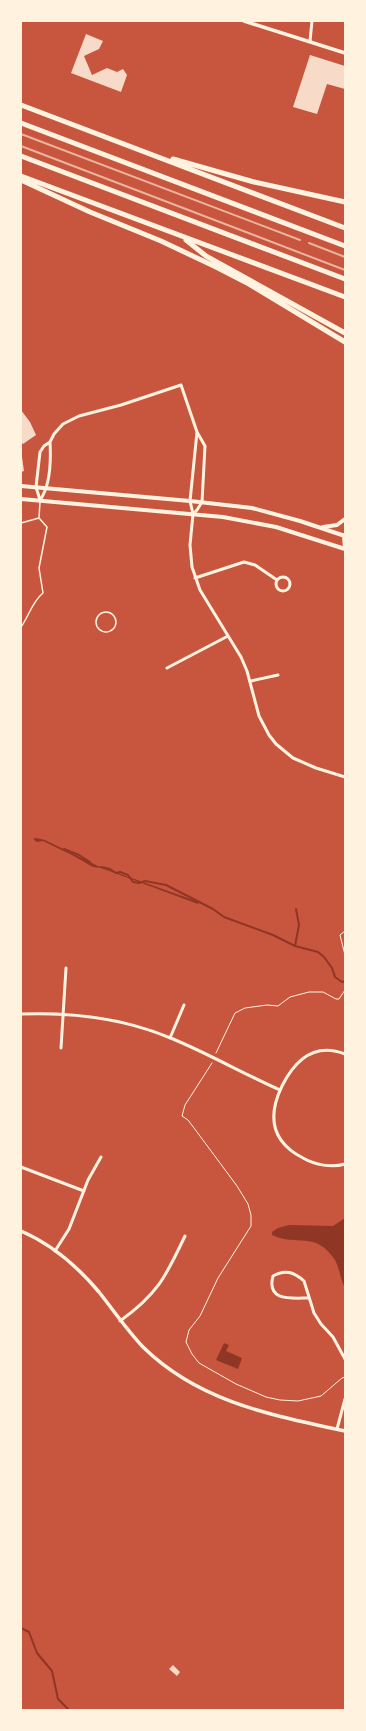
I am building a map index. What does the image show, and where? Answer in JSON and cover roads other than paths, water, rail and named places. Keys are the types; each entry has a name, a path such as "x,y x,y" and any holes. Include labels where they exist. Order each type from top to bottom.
{"highway":[{"path":"21,105 345,228"},
{"path":"21,123 345,246"},
{"path":"139,150 254,182 345,202"},
{"path":"21,156 345,279"},
{"path":"21,176 345,297"},
{"path":"21,180 90,212 167,243 216,267 249,284 345,342"},
{"path":"182,236 206,256 345,333"}],"main road":[{"path":"21,486 202,502 252,508 279,514 345,535 345,549 276,527 222,517 21,499"},
{"path":"320,527 337,525 345,519"}],"street":[{"path":"244,21 345,53"},
{"path":"310,41 312,21"},
{"path":"40,500 36,487 40,452 44,446 50,442 58,429 71,420 181,385 197,432 203,440 206,453 202,502 198,510 192,514"},
{"path":"197,432 190,501 192,514 190,556 195,578 203,596 241,657 251,682 259,716 269,735 285,752 303,763 345,777"},
{"path":"40,500 47,488 50,442"},
{"path":"195,578 244,562 255,565 277,580"},
{"path":"287,578 290,582 290,588 285,591 281,591 277,587 277,580 287,578"},
{"path":"167,668 228,636"},
{"path":"251,682 278,675"},
{"path":"61,1048 66,968"},
{"path":"170,1038 184,1005"},
{"path":"21,1014 63,1014 106,1019 128,1024 170,1038 280,1090"},
{"path":"345,1054 320,1051 305,1057 291,1069 275,1103 273,1119 275,1127 283,1142 298,1155 316,1163 334,1166 345,1164"},
{"path":"55,1251 69,1229 88,1180 101,1157"},
{"path":"21,1167 84,1191"},
{"path":"21,1230 55,1251 87,1279 137,1340 172,1371 200,1388 223,1399 249,1408 345,1431"},
{"path":"120,1321 140,1306 158,1287 167,1275 185,1236"},
{"path":"309,1298 280,1297 272,1288 273,1276 285,1272 291,1272 299,1276 304,1281 308,1288 309,1298 314,1312 321,1324 333,1337 345,1359"},
{"path":"337,1429 345,1399"}],"lane":[{"path":"21,627 31,607 43,593 40,568 47,527 40,518 40,500"},
{"path":"21,523 40,518"},
{"path":"108,612 115,616 116,624 112,630 103,632 97,626 96,620 100,613 108,612"}],"waterway":[{"path":"64,849 79,855 90,862"},
{"path":"101,867 110,869 116,873 120,872 128,875 133,882 139,883 145,881 166,885 213,909 224,917 273,935 295,946 318,952 324,957 332,968 335,977 342,982 345,981"},
{"path":"295,946 299,925 296,909"},
{"path":"21,1628 29,1632 37,1653 52,1671 58,1699 69,1710"}],"railway":[{"path":"21,134 300,240"},
{"path":"21,146 345,270"},
{"path":"309,243 345,257"}]}
